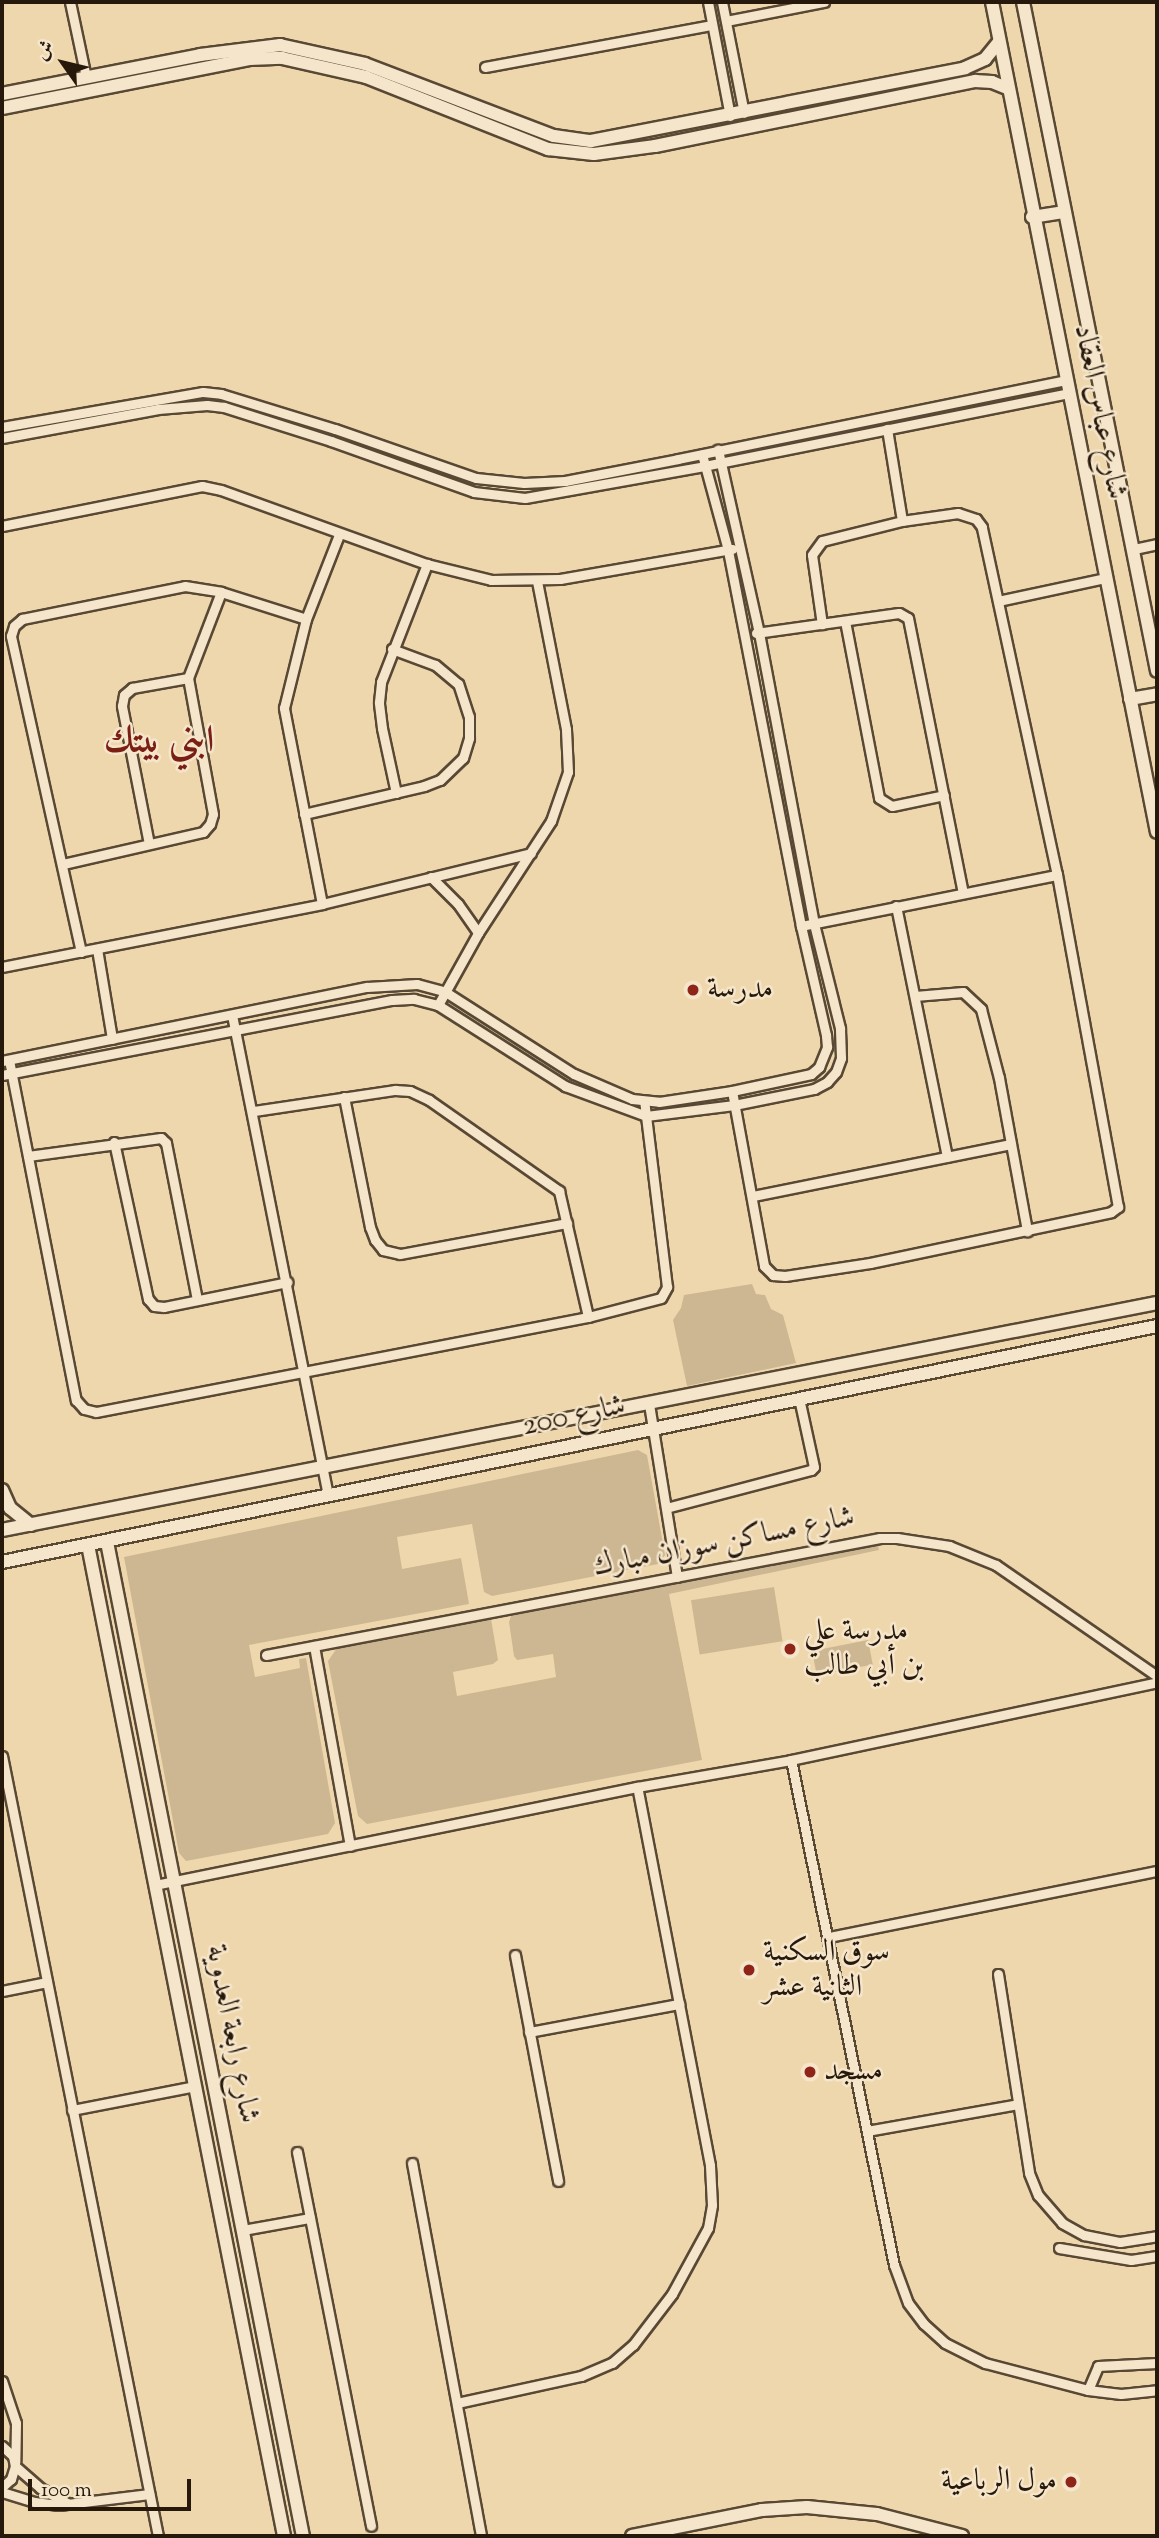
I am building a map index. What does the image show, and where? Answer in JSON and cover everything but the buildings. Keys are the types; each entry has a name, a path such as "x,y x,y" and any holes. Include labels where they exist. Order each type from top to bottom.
{"street":[{"path":"70,2 86,77"},
{"path":"708,2 730,116"},
{"path":"722,2 744,113"},
{"path":"726,21 824,2"},
{"name":"شارع عباس العقاد","path":"992,2 1032,216 1157,832"},
{"name":"شارع عباس العقاد","path":"1023,2 1157,671"},
{"path":"485,67 712,25"},
{"path":"2,108 260,46 290,46 365,64 566,139 604,141 972,66 990,54 999,42"},
{"path":"2,94 86,77 202,61 299,60 366,76 559,152 594,155 655,146 975,81 992,82 1007,88"},
{"path":"972,66 975,81"},
{"path":"653,132 655,146"},
{"path":"1032,216 1065,212"},
{"path":"2,438 158,410 207,405 224,407 331,441 474,492 525,498 705,466 887,429 1067,387"},
{"path":"2,427 203,392 221,394 335,429 444,468 500,483 565,481 718,450 1067,387"},
{"path":"331,441 335,429"},
{"path":"887,429 902,521"},
{"path":"7,1074 392,1000 414,999 438,1005 565,1086 646,1116 734,1105 814,1089 836,1072 841,1058 840,1028 814,924 759,633 718,450"},
{"path":"644,1101 666,1294 661,1298 588,1317 96,1412 84,1409 76,1400 5,1061 367,987 417,984 444,991 574,1074 615,1093 644,1101 732,1091 811,1074 824,1059 826,1035 801,926 746,636 728,550 702,454"},
{"path":"2,526 202,486 221,490 339,535 427,564 491,580 537,581 741,547"},
{"path":"732,1091 765,1266 779,1276 870,1263 1027,1231 1111,1212 1118,1204 1057,875 982,527 976,519 958,513 902,521 830,538 816,545 812,555 822,624"},
{"path":"322,904 284,708 306,619 339,535"},
{"path":"1134,550 1157,544"},
{"path":"396,793 379,702 382,682 393,649 427,564"},
{"path":"998,601 1105,578"},
{"path":"438,1005 478,933 531,853 562,798 568,772 569,749 537,581"},
{"path":"81,952 11,636 14,626 22,619 169,587 198,587 306,619"},
{"path":"62,864 203,832 210,824 213,814 188,678 221,593"},
{"path":"746,636 899,613 908,618 963,893"},
{"path":"845,621 879,797 892,806 944,795"},
{"path":"304,814 440,780 463,758 469,738 469,717 463,693 451,677 435,665 393,649"},
{"path":"149,844 122,706 124,695 132,688 188,678"},
{"path":"1130,699 1157,694"},
{"path":"2,967 322,904 531,853"},
{"path":"801,926 1057,875"},
{"path":"431,877 458,904 478,933"},
{"path":"895,906 947,1157"},
{"path":"97,949 112,1039"},
{"path":"915,996 963,992 981,1009 1027,1231"},
{"path":"232,1014 254,1111 328,1495"},
{"path":"254,1111 395,1090 410,1091 429,1100 554,1185 562,1197 588,1317"},
{"path":"344,1097 370,1227 374,1240 383,1250 400,1254 567,1223"},
{"path":"27,1156 155,1137 166,1143 197,1300"},
{"path":"114,1142 148,1298 154,1306 164,1307 288,1282"},
{"path":"753,1196 1011,1144"},
{"name":"شارع 200","path":"2,1531 1157,1303"},
{"name":"شارع 200","path":"2,1562 1157,1326"},
{"path":"666,1508 811,1470 814,1467 799,1398"},
{"path":"649,1404 677,1577"},
{"path":"2,1490 10,1508 31,1525"},
{"name":"شارع مساكن سوزان مبارك","path":"266,1655 880,1538 932,1541 965,1551 996,1565 1157,1676"},
{"name":"شارع رابعة العدوية","path":"107,1542 303,2536"},
{"name":"شارع رابعة العدوية","path":"88,1545 284,2536"},
{"path":"96,1588 115,1584"},
{"path":"314,1646 350,1846"},
{"path":"155,1885 636,1787 791,1760 1157,1682"},
{"path":"2,1756 158,2536"},
{"path":"791,1760 898,2278 908,2302 924,2324 945,2343 971,2358 1088,2390 1129,2394 1157,2390"},
{"path":"457,2403 581,2376 612,2362 653,2322 691,2265 708,2228 712,2187 636,1787"},
{"path":"829,1937 1157,1871"},
{"path":"514,1955 558,2181"},
{"path":"998,1974 1029,2173 1045,2206 1062,2223 1100,2240 1130,2242 1157,2236"},
{"path":"2,1991 47,1982"},
{"path":"529,2032 679,2004"},
{"path":"72,2110 195,2086"},
{"path":"867,2131 1018,2104"},
{"path":"297,2152 370,2526"},
{"path":"412,2163 481,2536"},
{"path":"243,2230 310,2218"},
{"path":"1130,2242 1131,2260"},
{"path":"1059,2248 1131,2260 1157,2256"},
{"path":"1088,2390 1098,2366 1157,2363"},
{"path":"2,2381 18,2436 11,2479 2,2489 34,2502 71,2505 149,2494"},
{"path":"2,2407 4,2392"},
{"path":"2,2446 15,2464 40,2488 71,2505"},
{"path":"632,2536 762,2510 807,2507 877,2514 962,2536"}],"shaded area":[{"path":"752,1284 756,1294 765,1295 771,1309 783,1315 796,1363 687,1386 673,1320 681,1308 684,1295"},
{"path":"638,1450 647,1455 665,1555 658,1564 492,1596 484,1592 472,1524 397,1537 402,1569 461,1558 469,1604 249,1645 255,1677 300,1668 299,1659 306,1658 335,1823 328,1834 186,1861 179,1853 124,1557"},
{"path":"877,1540 879,1550 669,1594 702,1760 367,1824 358,1816 328,1661 337,1648 491,1619 498,1660 493,1664 453,1672 457,1696 556,1677 553,1654 517,1660 514,1656 509,1622 511,1616"},
{"path":"774,1587 783,1641 700,1654 691,1600"},
{"path":"868,1640 873,1665 817,1675 812,1651"}],"place":[{"name":"مدرسة","path":"693,990"},
{"name":"مدرسة علي بن أبي طالب","path":"790,1649"},
{"name":"سوق السكنية الثانية عشر","path":"749,1970"},
{"name":"مسجد","path":"810,2072"},
{"name":"مول الرباعية","path":"1071,2482"}],"district":[{"name":"ابني بيتك","path":"159,742"}]}
